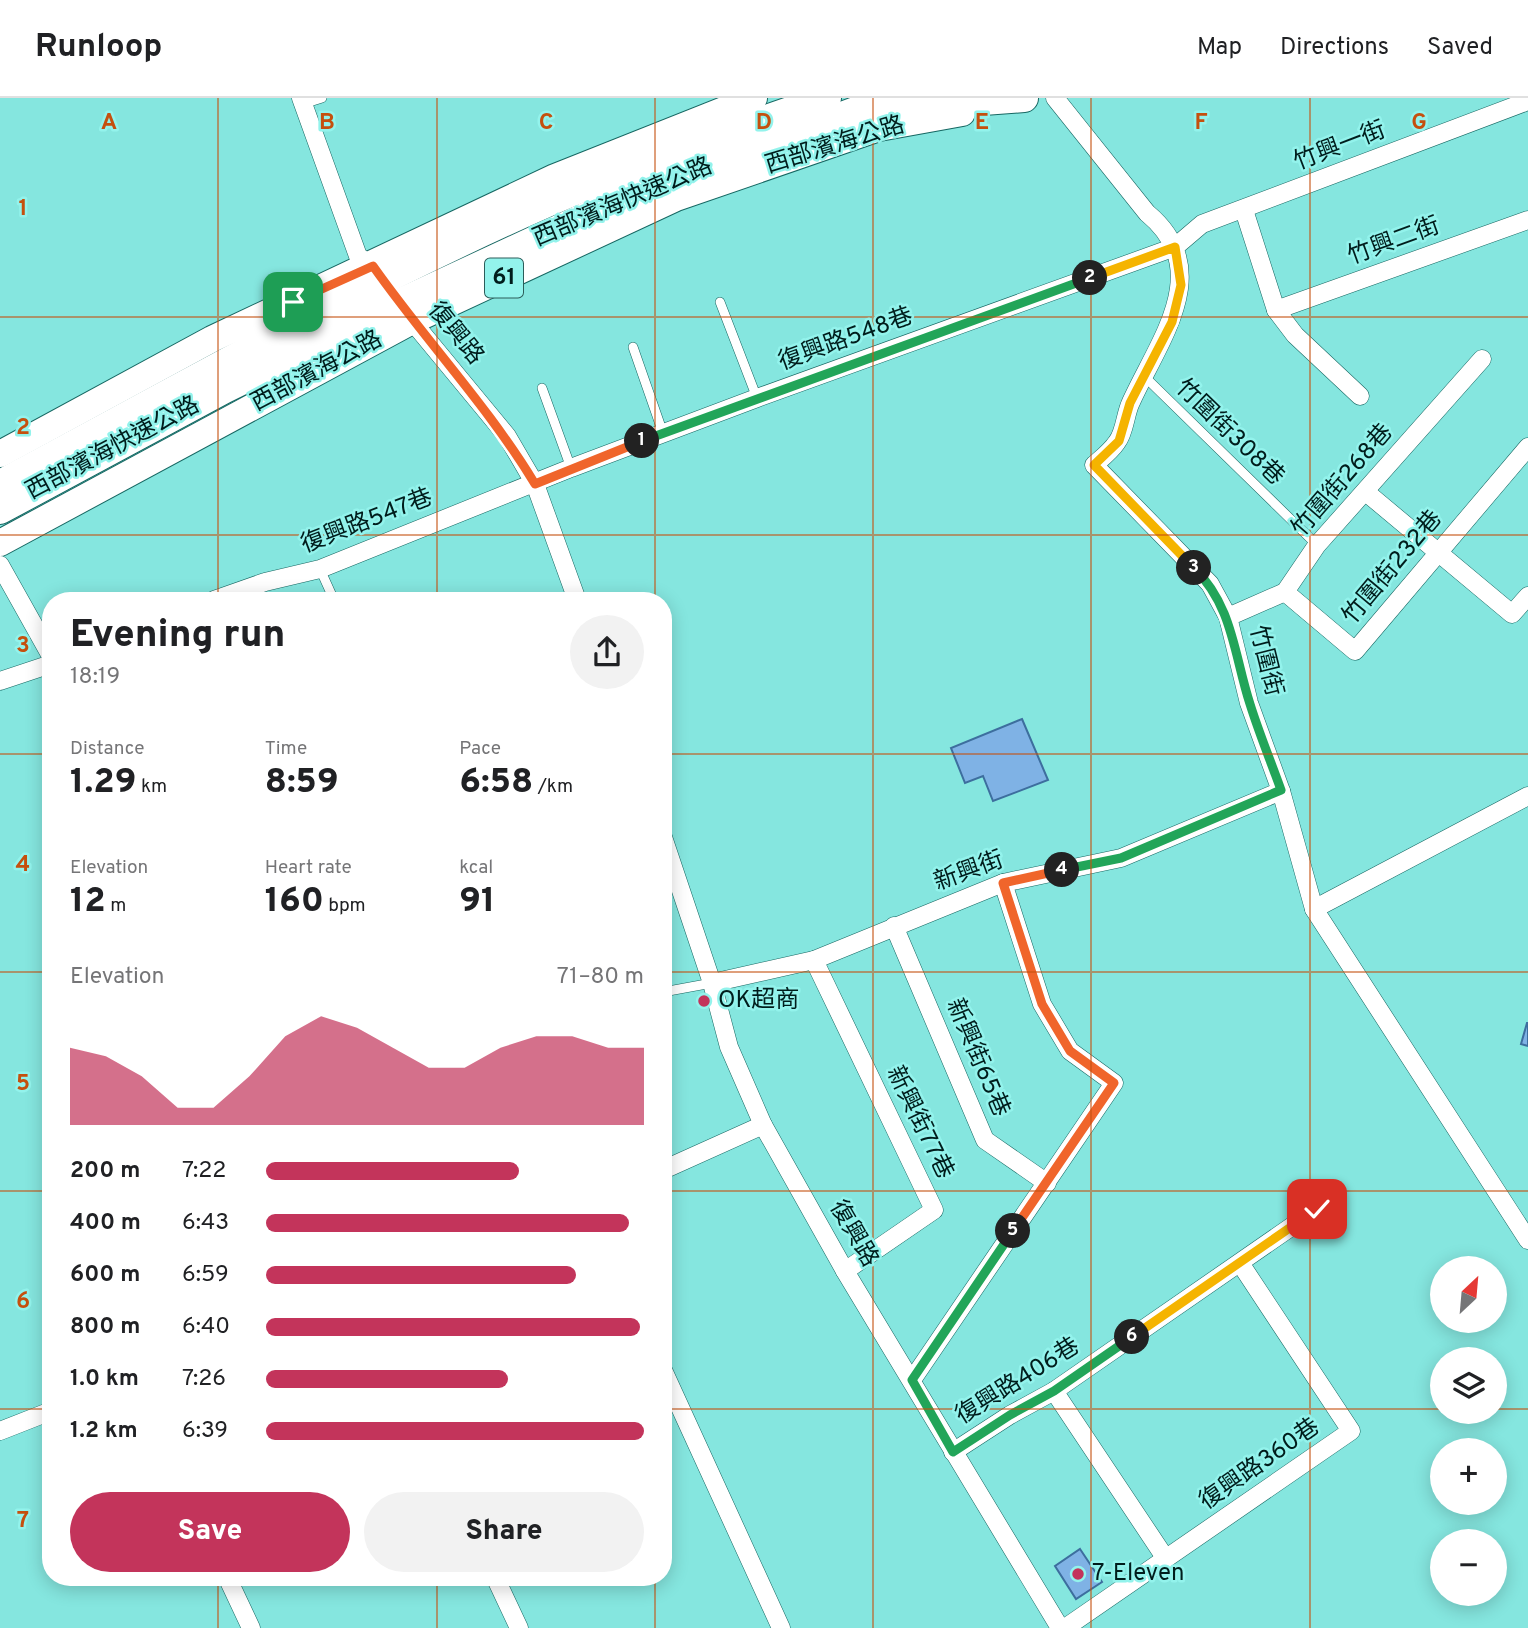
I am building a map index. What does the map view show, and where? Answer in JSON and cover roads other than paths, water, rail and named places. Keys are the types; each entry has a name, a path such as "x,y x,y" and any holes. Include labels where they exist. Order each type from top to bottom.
{"highway":[{"name":"西部濱海快速公路","path":"0,509 225,389 544,204 639,165 827,98"},
{"name":"西部濱海快速公路","path":"0,484 392,293 634,194 858,110 921,98"},
{"path":"858,110 1024,98"}],"main road":[{"name":"西部濱海公路","path":"0,543 392,293 555,177 754,98"},
{"name":"西部濱海公路","path":"0,454 212,339 392,293 879,128 1041,98"}],"street":[{"name":"竹圍街","path":"1055,98 1147,213 1164,227 1175,247 1181,285 1172,322 1130,403 1119,441 1094,465 1210,584 1228,617 1249,703 1281,790 1314,909 1528,1240"},
{"name":"復興路","path":"302,101 358,257 392,293 506,436 535,484 574,592"},
{"name":"竹興一街","path":"1175,247 1202,224 1528,101"},
{"path":"1244,210 1276,310 1295,335 1360,396"},
{"name":"竹興二街","path":"1276,310 1528,220"},
{"name":"復興路548巷","path":"535,484 757,398 1175,247"},
{"name":"竹圍街268巷","path":"1285,592 1317,545 1367,493 1482,359"},
{"name":"竹圍街232巷","path":"1285,592 1355,651 1528,447"},
{"name":"復興路547巷","path":"257,592 535,484"},
{"path":"1367,493 1513,614 1528,596"},
{"path":"0,565 42,640"},
{"path":"1228,617 1285,592"},
{"path":"0,681 42,667"},
{"name":"新興街","path":"712,983 814,960 1003,883 1121,858 1281,790"},
{"path":"1314,909 1528,796"},
{"name":"復興路","path":"672,881 712,983 729,1046 763,1125 845,1271 1062,1628"},
{"path":"912,1380 1114,1083 1070,1051 1042,1004 1003,883"},
{"name":"新興街65巷","path":"894,926 985,1140 1047,1183"},
{"name":"新興街77巷","path":"814,960 934,1210 845,1271"},
{"path":"672,1166 763,1125"},
{"name":"復興路406巷","path":"953,1452 1010,1415 1054,1391 1317,1209"},
{"name":"復興路360巷","path":"1062,1628 1351,1431 1240,1263"},
{"path":"672,1390 781,1628"},
{"path":"1054,1391 1166,1559"},
{"path":"0,1431 42,1415"},
{"path":"232,1586 251,1628"},
{"path":"499,1586 520,1628"}],"lane":[{"path":"302,101 322,98"},
{"path":"720,302 757,398"},
{"path":"633,347 663,433"},
{"name":"竹圍街308巷","path":"1144,377 1317,545"},
{"path":"542,387 571,468"},
{"path":"320,569 330,592"},
{"path":"672,990 712,983"}],"place":[{"name":"OK超商","path":"704,1001"},
{"name":"7-Eleven","path":"1078,1574"}]}
